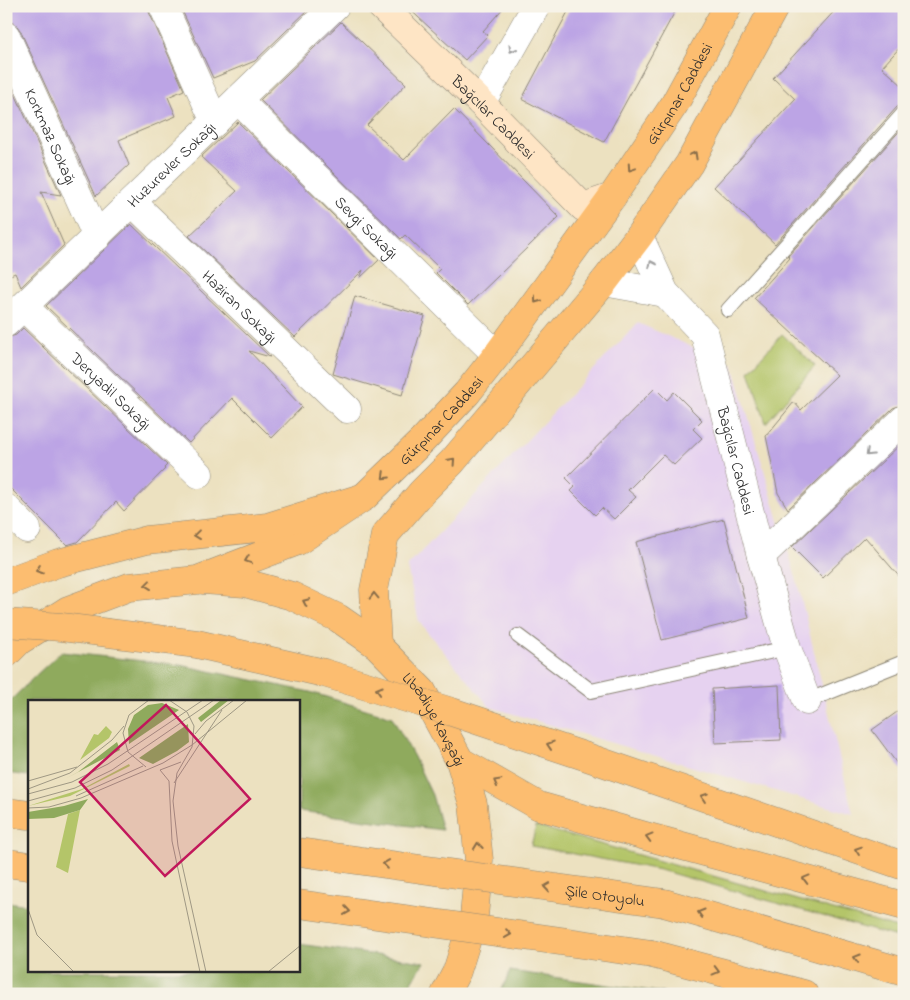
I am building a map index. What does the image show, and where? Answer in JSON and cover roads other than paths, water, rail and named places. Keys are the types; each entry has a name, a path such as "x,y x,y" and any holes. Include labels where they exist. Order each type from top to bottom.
{"main road":[{"name":"Gürpınar Caddesi","path":"6,654 19,642 68,610 129,588 197,580 298,541 364,497 423,440 467,393 497,355 612,197 674,105 728,6"},
{"path":"377,645 374,590 385,535 422,492 452,462 604,282 639,236 688,164 775,6"},
{"path":"6,582 58,563 147,540 267,526 364,497"},
{"name":"Libadiye Kavşağı","path":"197,580 245,583 292,596 338,618 377,645 422,691 460,762 473,804 479,860 474,917 457,971 445,994"},
{"path":"6,623 61,627 198,644 324,673 452,712 904,866"},
{"path":"460,762 539,806 904,906"},
{"path":"6,812 28,815"},
{"name":"Şile Otoyolu","path":"300,852 664,903 904,972"},
{"path":"6,863 28,866"},
{"path":"300,904 652,954 804,994"}],"street":[{"path":"163,6 215,122"},
{"name":"Huzurevler Sokağı","path":"15,315 335,6"},
{"name":"Bağcılar Caddesi","path":"381,6 481,103 583,207 612,197"},
{"path":"481,103 536,6"},
{"name":"Korkmaz Sokağı","path":"6,36 97,237"},
{"name":"Sevgi Sokağı","path":"238,100 497,355"},
{"name":"Haziran Sokağı","path":"132,202 348,409"},
{"name":"Bağcılar Caddesi","path":"639,236 665,293 704,335 761,556 787,648 807,701"},
{"path":"604,282 665,293"},
{"name":"Deryadil Sokağı","path":"15,315 200,474"},
{"path":"761,556 904,419"},
{"path":"6,508 26,529"}],"lane":[{"path":"728,310 904,113"},
{"path":"518,636 591,691 787,648"},
{"path":"807,701 904,662"}]}
